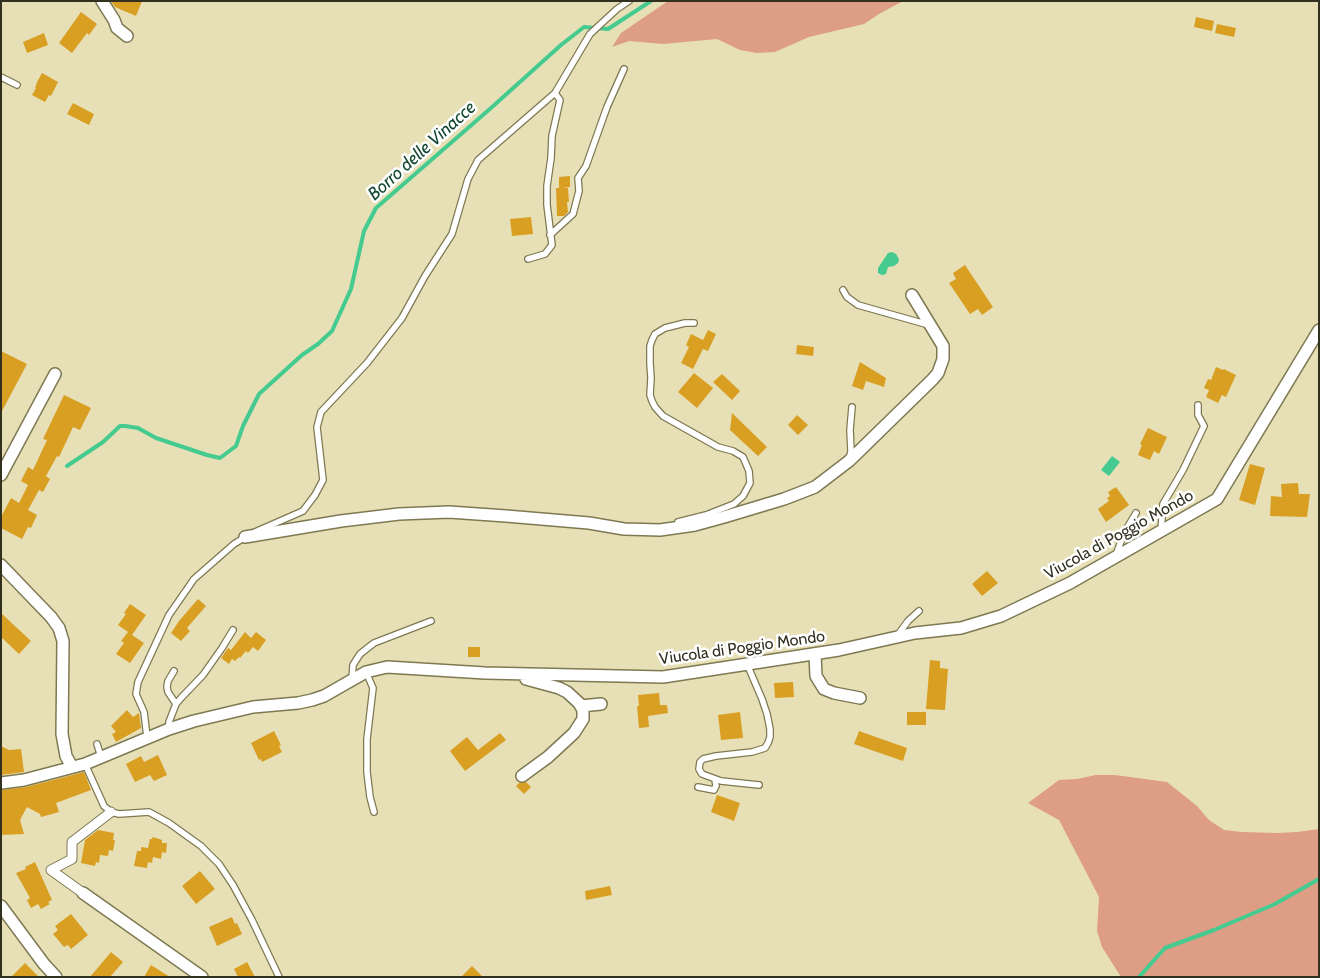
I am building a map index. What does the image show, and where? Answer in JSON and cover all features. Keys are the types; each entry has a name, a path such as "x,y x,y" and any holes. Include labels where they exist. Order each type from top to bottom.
{"street":[{"path":"102,1 117,28 127,36"},
{"path":"245,537 349,520 399,514 449,512 548,519 624,529 660,530 694,525 754,509 815,487 849,461 938,373 943,360 943,346 912,295"},
{"name":"Viucola di Poggio Mondo","path":"1,783 24,780 85,764 169,728 253,707 312,700 324,696 366,672 387,667 495,673 663,677 839,650 915,633 961,628 1001,616 1070,583 1216,499 1319,330"},
{"path":"1,476 55,374"},
{"path":"1,565 51,617 59,628 63,641 62,734 66,756 72,767"},
{"path":"815,654 816,676 824,689 860,698"},
{"path":"495,673 526,678 559,688 574,697 583,710 582,719 574,732 548,757 522,776"},
{"path":"581,706 601,704"},
{"path":"111,812 72,842 72,859 50,870 202,977"},
{"path":"1,906 44,964 56,977"}],"lane":[{"path":"147,738 144,712 136,694 138,682 169,615 194,579 234,544 256,531 303,511 315,495 323,480 317,427 321,412 367,363 402,318 425,276 452,234 468,179 478,160 555,93 590,34 628,1"},
{"path":"550,235 573,214 579,191 578,178 586,166 606,106 624,69"},
{"path":"1,77 17,85"},
{"path":"528,259 545,254 552,245 547,205 547,186 552,136 560,100 555,93"},
{"path":"844,290 847,298 858,305 929,325"},
{"path":"642,530 687,520 728,507 744,496 750,483 749,471 743,457 734,451 718,447 663,416 652,401 650,395 650,346 652,340 656,334 665,328 694,323"},
{"path":"1161,531 1163,504 1183,470 1204,426 1198,415 1198,405"},
{"path":"849,461 852,407"},
{"path":"1115,557 1124,533 1136,513"},
{"path":"896,637 908,621 919,611"},
{"path":"352,680 353,665 360,654 374,643 431,621"},
{"path":"169,728 169,722 176,704 203,674 233,630"},
{"path":"747,664 762,699 770,728 770,738 765,748 745,754 703,758 698,766 702,774 721,781 758,785"},
{"path":"174,671 167,687 176,704"},
{"path":"366,672 372,688 367,739 367,764 370,798 374,812"},
{"path":"97,744 101,757"},
{"path":"85,764 104,806 111,812 119,814 148,812 169,823 201,846 219,864 252,920 279,977"},
{"path":"698,786 714,790 716,786 715,779"}],"shaded area":[{"path":"668,1 903,1 864,24 809,37 775,52 757,53 740,50 717,39 663,44 629,41 612,47 621,33"},
{"path":"892,252 899,259 898,263 888,267 886,274 878,273 878,268 888,253"},
{"path":"1112,456 1120,462 1109,476 1101,470"},
{"path":"1096,775 1115,775 1167,782 1197,806 1209,820 1224,830 1278,833 1319,829 1319,977 1121,977 1102,947 1097,931 1099,897 1059,820 1028,803 1059,780"}],"building":[{"path":"111,1 142,1 136,16 115,7"},
{"path":"81,12 97,24 89,35 87,33 72,53 59,43"},
{"path":"1196,17 1214,21 1212,31 1194,27"},
{"path":"1217,24 1236,28 1234,37 1215,33"},
{"path":"44,33 48,45 27,53 23,42"},
{"path":"42,73 58,82 51,96 49,95 45,102 32,95"},
{"path":"73,103 94,114 89,125 67,114"},
{"path":"570,176 570,187 563,188 568,188 568,212 564,216 557,216 556,188 559,188 559,177"},
{"path":"531,217 533,234 512,236 510,219"},
{"path":"965,265 993,307 982,315 978,309 970,314 949,283 956,279 953,273"},
{"path":"708,330 716,334 708,351 703,349 693,369 681,363 689,347 686,345 691,334 703,340"},
{"path":"797,345 814,347 813,356 796,354"},
{"path":"1,351 27,364 1,413"},
{"path":"860,362 886,378 884,387 866,381 863,390 852,386"},
{"path":"1216,367 1236,375 1226,397 1222,395 1218,403 1206,397 1209,390 1204,388 1208,379 1211,380"},
{"path":"694,373 713,388 697,408 678,392"},
{"path":"722,374 740,391 732,400 713,382"},
{"path":"64,395 91,408 80,430 73,427 59,457 57,456 46,476 50,479 43,492 39,490 28,510 37,515 31,528 28,527 22,539 1,528 1,517 11,498 19,503 28,485 21,481 28,467 33,470 47,440 43,439"},
{"path":"732,413 767,447 758,456 730,430"},
{"path":"797,415 808,425 798,435 788,425"},
{"path":"1148,428 1167,437 1159,454 1154,451 1150,460 1138,455 1142,445 1140,444"},
{"path":"1250,464 1265,468 1255,505 1239,500"},
{"path":"1298,483 1299,494 1310,494 1307,517 1270,516 1271,496 1282,497 1281,484"},
{"path":"1116,487 1129,505 1106,522 1098,509 1109,501 1107,498 1110,496 1108,492"},
{"path":"987,571 998,583 982,596 972,584"},
{"path":"198,599 206,606 187,628 190,631 181,641 171,633"},
{"path":"130,604 146,615 132,635 144,643 130,663 116,654 124,643 121,641 128,632 118,625"},
{"path":"1,613 31,641 19,654 1,637"},
{"path":"245,632 251,638 256,632 266,640 258,651 253,647 248,653 246,651 235,661 232,659 229,664 221,658 228,648 231,650"},
{"path":"468,647 480,647 480,657 468,657"},
{"path":"930,660 940,661 940,668 948,669 945,710 926,709"},
{"path":"793,682 794,697 775,698 774,683"},
{"path":"659,693 660,705 667,705 668,713 648,716 649,727 639,728 638,695"},
{"path":"127,710 133,717 139,713 141,728 116,742 112,734 116,732 111,726"},
{"path":"740,712 743,738 721,740 718,715"},
{"path":"907,712 926,712 926,725 907,725"},
{"path":"274,731 281,745 279,746 282,752 262,762 261,759 259,760 251,743"},
{"path":"859,731 907,748 903,761 854,744"},
{"path":"500,733 506,740 465,771 450,751 467,737 478,750"},
{"path":"1,746 9,750 21,749 24,772 1,775"},
{"path":"158,755 167,775 154,781 150,775 135,782 126,764 141,756 144,762"},
{"path":"84,772 91,790 56,803 59,812 41,817 40,814 27,807 20,820 24,834 1,835 1,790 26,787"},
{"path":"526,782 531,787 524,794 516,786 519,783"},
{"path":"717,795 740,803 734,821 711,812"},
{"path":"98,830 114,833 113,851 109,850 108,856 100,855 99,863 96,862 95,866 81,863 85,840"},
{"path":"153,837 162,840 162,843 167,843 166,853 162,852 161,859 153,857 152,863 148,862 147,868 134,866 137,851 141,851 141,847 148,848 150,839"},
{"path":"35,862 52,900 48,902 50,904 41,909 38,904 31,908 27,900 30,898 16,873 26,869 25,867"},
{"path":"200,871 215,889 196,904 182,886"},
{"path":"610,886 612,895 586,900 585,891"},
{"path":"71,914 88,935 71,949 68,945 64,947 53,934 58,930 55,926"},
{"path":"232,917 242,934 217,946 209,927"},
{"path":"111,952 123,962 110,977 90,977"},
{"path":"247,962 255,977 238,977 234,969"},
{"path":"25,963 39,977 11,977"},
{"path":"151,965 170,977 144,977"},
{"path":"472,966 483,977 461,977"}],"waterway":[{"name":"Borro delle Vinacce","path":"67,466 103,442 120,426 138,428 156,438 220,458 236,446 243,426 259,394 332,331 351,289 364,231 376,208 561,45 584,27 608,29 651,1"},
{"path":"1139,977 1165,948 1275,904 1319,879"}]}
